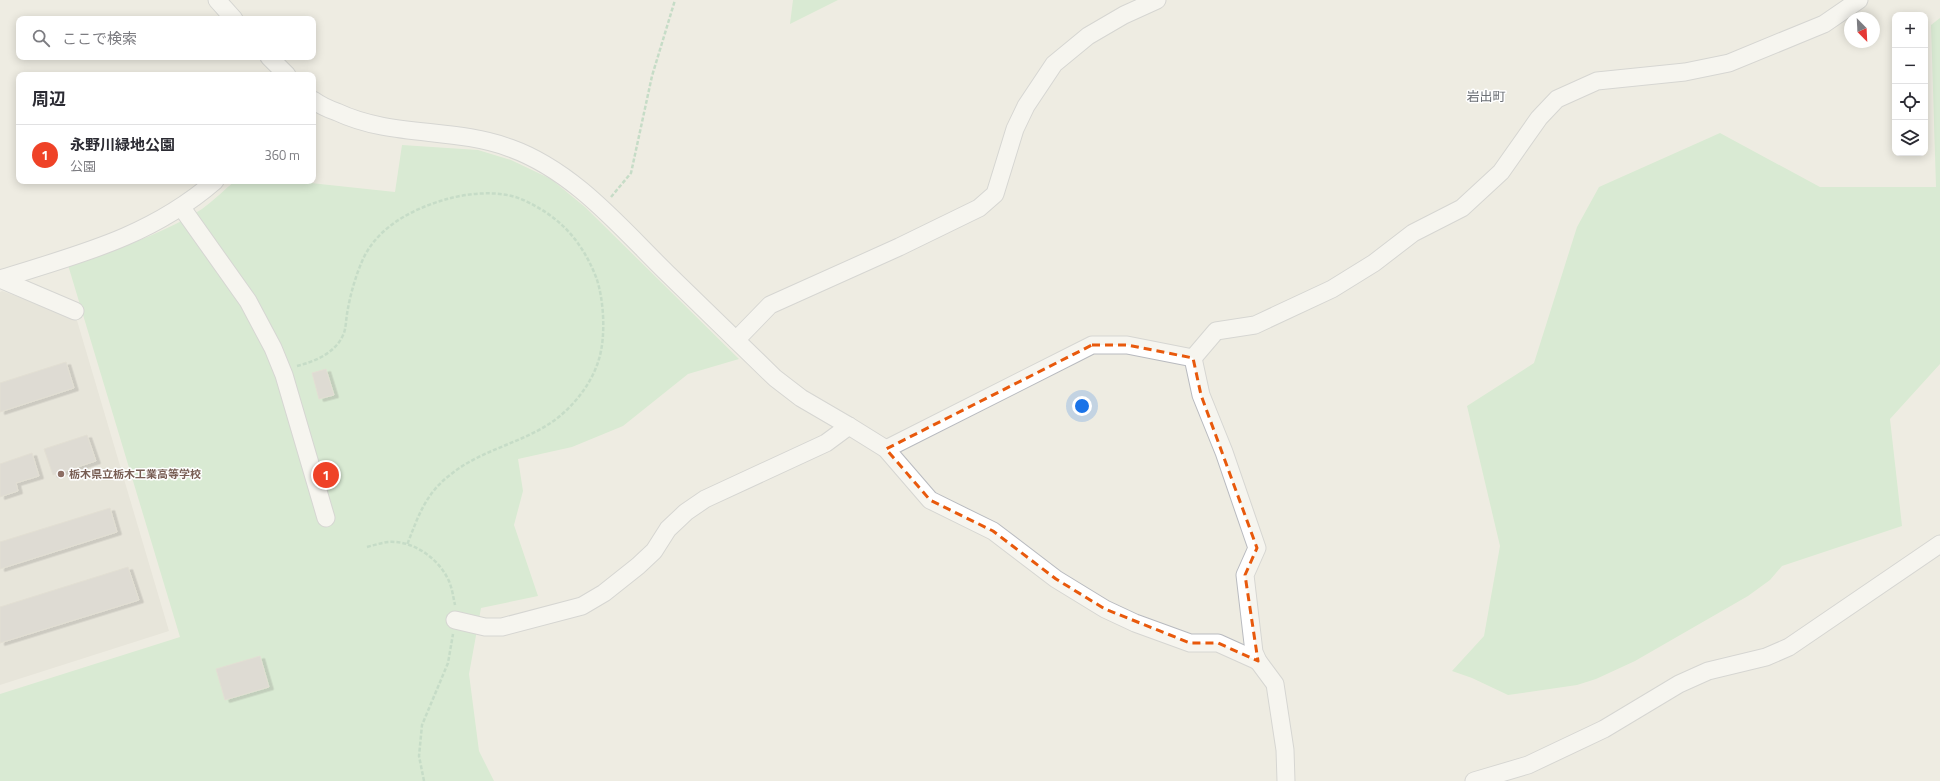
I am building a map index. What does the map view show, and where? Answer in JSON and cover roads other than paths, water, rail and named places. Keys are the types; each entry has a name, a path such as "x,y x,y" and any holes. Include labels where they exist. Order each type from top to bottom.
{"street":[{"path":"217,0 231,16"},
{"path":"736,340 770,305 899,247 979,208 995,194 1015,129 1026,106 1054,64 1088,36 1124,15 1157,0"},
{"path":"1193,358 1216,331 1255,325 1332,289 1374,263 1413,233 1462,208 1501,172 1531,129 1557,99 1597,81 1685,72 1729,63 1824,24 1859,0"},
{"path":"272,60 284,72"},
{"path":"316,102 347,117 385,128 474,139 510,148 541,162 571,181 602,208 775,378 801,398 886,449 930,500 993,530 1056,579 1106,609 1135,623 1190,642 1218,643 1258,661"},
{"path":"0,279 96,249 131,235 182,208 211,184"},
{"path":"182,208 248,301 273,348 282,370 326,518"},
{"path":"0,279 75,310"},
{"path":"886,449 1092,345 1127,345 1193,358"},
{"path":"1193,358 1201,395 1224,452 1257,548 1245,575 1254,652 1258,661 1275,684 1285,750 1286,781"},
{"path":"455,620 485,627 502,627 582,606 604,592 638,566 654,551 668,529 686,512 705,499 826,443 849,426"},
{"path":"1474,781 1528,765 1604,729 1679,684 1708,671 1766,657 1789,647 1940,544"}],"place":[{"name":"栃木県立栃木工業高等学校","path":"61,474"},
{"name":"永野川緑地公園","path":"326,475"}],"district":[{"name":"岩出町","path":"1486,96"}]}
